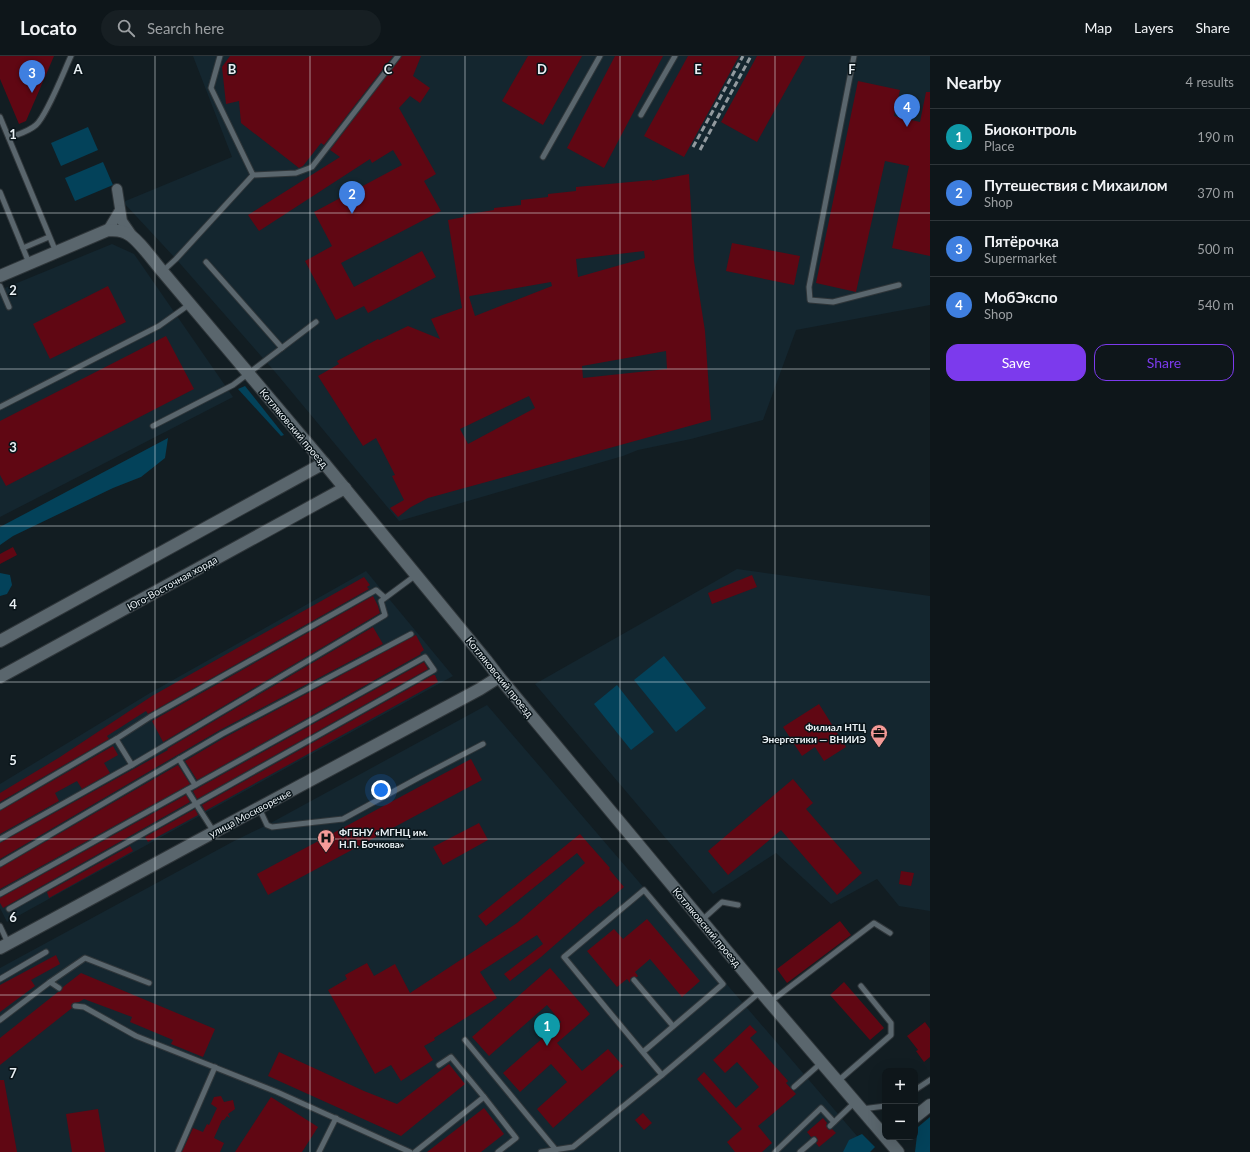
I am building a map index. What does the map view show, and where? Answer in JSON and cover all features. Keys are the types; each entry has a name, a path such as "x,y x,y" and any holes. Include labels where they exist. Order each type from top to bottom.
{"main road":[{"name":"Котляковский проезд","path":"0,276 108,230 119,230 128,233 136,240 345,488 499,677 761,992 882,1130"},
{"path":"0,641 324,463"},
{"name":"Юго-Восточная хорда","path":"0,677 345,488"},
{"name":"улица Москворечье","path":"4,946 480,689 499,677"},
{"path":"918,1114 930,1104"},
{"name":"Котляковский проезд","path":"891,1140 898,1152"}],"street":[{"path":"117,189 122,221 136,240"},
{"path":"108,230 120,210"}],"lane":[{"path":"9,138 29,130 38,124 46,111 71,56"},
{"path":"220,56 211,88 253,175"},
{"path":"162,271 176,259 253,175 296,173 312,167 398,56"},
{"path":"544,157 600,56"},
{"path":"641,116 675,56"},
{"path":"854,56 809,287 810,300 833,302 899,285"},
{"path":"0,117 56,252"},
{"path":"0,192 29,263"},
{"path":"23,248 49,237"},
{"path":"206,262 282,348"},
{"path":"0,286 9,307"},
{"path":"0,407 159,326 190,304"},
{"path":"153,426 233,385 316,322"},
{"path":"0,839 132,765 385,615 381,601 384,597 416,575"},
{"path":"0,807 116,739 150,717 376,590 384,597"},
{"path":"0,864 222,734 411,634"},
{"path":"0,894 425,657 434,670 9,909"},
{"path":"116,739 132,765"},
{"path":"259,808 267,825 272,827 343,819 483,744"},
{"path":"179,759 195,785"},
{"path":"187,790 214,832"},
{"path":"643,1052 723,984 644,890 564,957 662,1075"},
{"path":"702,920 722,902 738,905"},
{"path":"770,1002 874,924 890,933"},
{"path":"0,926 4,946"},
{"path":"0,979 46,952"},
{"path":"0,1020 50,982 85,958 149,983"},
{"path":"634,980 673,1026"},
{"path":"50,982 59,988"},
{"path":"838,1081 891,1035 891,1023 861,986"},
{"path":"541,1152 574,1147 761,992"},
{"path":"75,1006 84,1007 136,1036 277,1092 410,1152"},
{"path":"465,1040 556,1150"},
{"path":"438,1065 451,1057 516,1138 498,1152"},
{"path":"794,1087 822,1063"},
{"path":"178,1152 215,1067"},
{"path":"918,1088 930,1080"},
{"path":"415,1152 484,1097"},
{"path":"775,1152 821,1108 832,1124 859,1105 882,1106"},
{"path":"319,1152 336,1118"},
{"path":"800,1152 814,1140"}],"shaded area":[{"path":"193,56 930,56 930,305 796,330 763,420 691,439 638,450 623,456 399,521 276,373 176,259 123,202 232,157"},
{"path":"88,127 98,150 61,166 51,143"},
{"path":"103,162 113,185 75,201 65,178"},
{"path":"112,244 134,254 233,397 0,517 0,290"},
{"path":"245,386 284,435 281,436 238,389"},
{"path":"168,438 165,458 141,477 113,488 13,536 0,545 0,527"},
{"path":"737,569 930,596 930,911 899,906 877,879 831,904 776,853 713,894 535,684"},
{"path":"366,571 453,676 7,922 0,908 0,784 150,693"},
{"path":"0,573 10,575 12,585 7,594 0,596"},
{"path":"664,656 706,708 676,732 634,680"},
{"path":"617,685 654,732 631,750 594,704"},
{"path":"487,705 869,1150 866,1152 0,1152 0,968"},
{"path":"930,1117 930,1152 915,1152 916,1140 918,1140 918,1127"},
{"path":"862,1134 875,1147 870,1152 843,1152 849,1140"}],"building":[{"path":"0,56 54,56 26,121 19,124 0,79"},
{"path":"230,56 393,56 324,145 321,143 303,166 299,168 241,123 239,101 226,104 222,67"},
{"path":"402,56 421,56 413,76 430,88 420,103 410,96 399,108 436,174 424,181 441,211 341,263 354,287 422,251 436,277 368,313 364,306 336,320 305,261 332,246 314,212 402,165 393,150 372,163 370,159 259,231 248,215 340,157 330,150"},
{"path":"528,56 582,56 543,125 502,101"},
{"path":"615,56 663,56 604,168 567,148"},
{"path":"688,56 739,56 684,157 644,136"},
{"path":"757,56 805,56 757,142 721,122"},
{"path":"858,81 900,90 894,116 920,122 926,92 930,92 930,256 892,248 909,166 885,161 856,292 816,283"},
{"path":"689,174 694,261 705,331 711,420 428,498 411,507 398,517 390,508 404,500 392,476 395,475 376,438 363,446 318,376 339,364 337,361 378,339 379,340 408,326 440,339 431,319 462,308 448,220 464,217 463,215 494,210 494,208 521,205 521,200 548,197 548,194 576,191 576,187 652,181","holes":["644,251 645,258 578,277 576,259","551,282 552,286 475,316 469,297","666,351 667,369 583,378 582,366","529,396 535,408 468,444 460,429"]},
{"path":"732,243 800,256 794,285 726,271"},
{"path":"108,286 126,322 50,359 33,324"},
{"path":"166,336 194,389 6,486 0,475 0,421"},
{"path":"13,547 17,555 0,564 0,554"},
{"path":"752,575 757,587 712,604 708,593"},
{"path":"364,577 370,585 367,587 369,589 148,714 146,711 107,736 109,739 0,802 0,793 60,757 152,696"},
{"path":"373,596 380,613 163,742 152,721"},
{"path":"373,627 383,644 220,730 0,859 0,843 168,750 167,749"},
{"path":"416,635 424,650 420,653 421,654 197,780 185,761 224,738"},
{"path":"424,662 428,669 197,799 193,791"},
{"path":"435,675 438,682 205,811 202,805"},
{"path":"819,704 846,747 824,761 815,747 802,756 783,727"},
{"path":"113,746 118,755 104,763 110,773 82,789 77,781 55,793 59,801 0,834 0,811"},
{"path":"471,759 482,780 268,895 257,874"},
{"path":"178,765 190,784 0,889 0,868"},
{"path":"793,779 813,803 806,809 862,873 837,895 781,830 728,875 708,851"},
{"path":"186,795 190,802 3,908 0,903 0,898"},
{"path":"195,809 198,815 148,842 145,837"},
{"path":"479,823 488,840 443,865 433,847"},
{"path":"580,834 610,868 609,869 624,887 600,907 599,906 541,957 510,981 504,974 543,944 537,935 480,972 497,998 424,1046 433,1060 401,1081 391,1065 375,1074 328,990 347,979 345,975 367,963 374,976 395,964 410,993 517,923 585,863 577,853 486,926 478,916"},
{"path":"130,846 133,851 49,898 47,892"},
{"path":"901,871 914,873 911,886 899,884"},
{"path":"647,919 700,981 682,997 650,959 635,972 638,976 632,977 630,979 630,983 627,979 617,987 587,951 614,929 623,939"},
{"path":"840,921 851,935 787,983 777,969"},
{"path":"56,955 60,964 31,980 35,986 0,1012 0,985"},
{"path":"550,968 590,1014 557,1043 582,1071 608,1049 623,1066 553,1128 537,1109 567,1082 551,1064 520,1092 503,1073 561,1022 547,1005 489,1056 472,1037"},
{"path":"81,973 215,1029 203,1057 171,1044 173,1040 130,1022 132,1017 84,999 73,1003 71,1005 72,1008 0,1065 0,1038 61,991 63,987"},
{"path":"844,982 884,1028 870,1040 830,995"},
{"path":"925,1022 930,1029 930,1057 924,1062 916,1051 918,1050 907,1036"},
{"path":"750,1025 757,1032 750,1038 788,1081 786,1083 796,1094 758,1126 772,1143 762,1152 735,1152 727,1142 742,1129 697,1079 704,1072 736,1108 759,1087 737,1062 725,1073 713,1060"},
{"path":"279,1052 364,1091 397,1104 449,1064 465,1084 401,1136 268,1076"},
{"path":"0,1080 4,1080 17,1152 0,1152"},
{"path":"221,1096 224,1102 233,1100 235,1109 228,1114 230,1118 227,1116 224,1120 222,1120 214,1138 224,1143 220,1152 182,1152 193,1128 203,1132 207,1124 209,1125 217,1108 211,1104 214,1097"},
{"path":"271,1097 318,1127 302,1152 235,1152"},
{"path":"484,1108 504,1134 481,1152 427,1152"},
{"path":"98,1109 105,1152 72,1152 66,1114"},
{"path":"643,1113 652,1123 644,1130 635,1120"},
{"path":"823,1118 827,1123 827,1128 829,1130 832,1129 836,1133 819,1147 816,1143 818,1141 817,1138 815,1136 811,1137 807,1132"}],"railway":[{"path":"693,147 743,56"},
{"path":"700,150 751,56"}],"place":[{"name":"Пятёрочка","path":"32,93"},
{"name":"МобЭкспо","path":"907,127"},
{"name":"Путешествия с Михаилом","path":"352,214"},
{"name":"Филиал НТЦ Энергетики — ВНИИЭ","path":"879,748"},
{"name":"ФГБНУ «МГНЦ им. Н.П. Бочкова»","path":"326,853"},
{"name":"Биоконтроль","path":"547,1046"}]}
